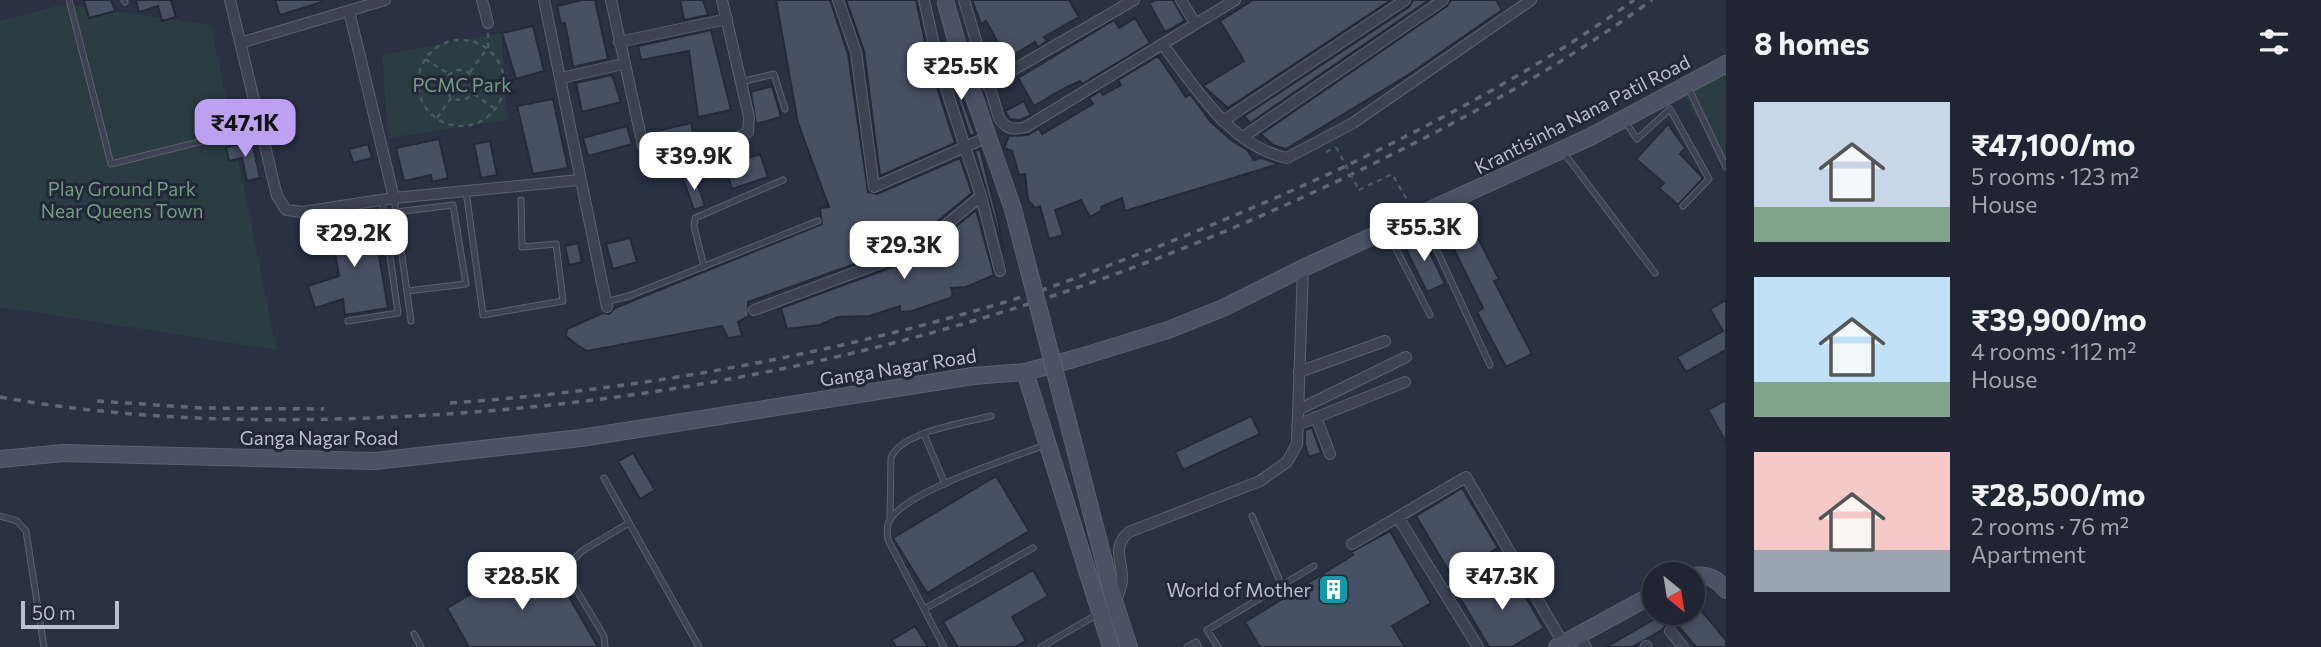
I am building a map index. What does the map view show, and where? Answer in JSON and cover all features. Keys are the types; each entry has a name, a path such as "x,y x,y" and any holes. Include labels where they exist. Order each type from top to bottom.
{"main road":[{"path":"946,0 964,68 1013,209 1115,604 1129,647"},
{"name":"Krantisinha Nana Patil Road","path":"1303,268 1562,150 1624,120 1726,64"},
{"name":"Ganga Nagar Road","path":"0,459 64,453 374,461 526,446 973,376 1025,372 1168,330 1223,308 1303,268"},
{"path":"1025,372 1111,647"},
{"path":"1705,575 1717,579 1726,590"},
{"path":"1560,645 1582,641 1642,602"},
{"path":"1100,613 1115,604"}],"street":[{"path":"230,0 277,197 286,210 302,212 394,198 579,180"},
{"path":"240,43 385,0"},
{"path":"482,0 488,23"},
{"path":"544,0 606,304"},
{"path":"611,0 643,146 653,160 661,161 744,135 750,125 722,0"},
{"path":"838,0 856,52 874,187 989,136"},
{"path":"924,0 939,67 981,196 1000,271"},
{"path":"964,0 987,85 1004,127 1013,130 1026,127 1235,0"},
{"path":"987,85 1134,0"},
{"path":"1181,0 1195,23"},
{"path":"1223,121 1405,0"},
{"path":"1243,137 1443,0"},
{"path":"1163,45 1223,121 1243,137 1277,156 1296,156 1353,123 1531,0"},
{"path":"348,11 394,198"},
{"path":"619,42 727,19"},
{"path":"561,78 623,64"},
{"path":"754,310 790,299 837,277 894,258 931,237 981,196"},
{"path":"1115,604 1122,584 1118,548 1121,539 1129,532 1278,472 1287,462 1297,444 1303,268"},
{"path":"1299,372 1385,341"},
{"path":"1298,410 1406,358"},
{"path":"1297,425 1405,382"},
{"path":"1316,417 1330,454"},
{"path":"1352,544 1399,519 1466,477 1560,645"},
{"path":"1399,519 1478,647"},
{"path":"1447,594 1512,555"},
{"path":"1670,631 1684,647"}],"lane":[{"path":"69,0 111,164 260,126"},
{"path":"741,82 774,74 785,109"},
{"path":"1687,85 1726,167"},
{"path":"1624,120 1637,139 1670,109 1709,179 1683,206"},
{"path":"1562,150 1655,273"},
{"path":"704,267 694,226 695,218 783,180"},
{"path":"466,191 483,315 563,301 556,244 522,247 521,200"},
{"path":"394,198 411,321"},
{"path":"348,321 398,313 382,200"},
{"path":"396,212 453,205 466,284 407,291"},
{"path":"1419,217 1490,365"},
{"path":"606,304 818,221"},
{"path":"1387,232 1430,315"},
{"path":"944,647 888,540 891,458 894,450 902,443 924,434 991,416"},
{"path":"924,434 945,484"},
{"path":"890,519 900,509 945,484 1048,444"},
{"path":"604,478 699,647"},
{"path":"0,516 17,522 26,531 44,647"},
{"path":"1252,516 1282,586"},
{"path":"605,647 604,636 568,576 568,565 582,551 629,523"},
{"path":"924,609 1033,548"},
{"path":"1218,647 1207,630 1314,566"},
{"path":"1041,647 1100,613"},
{"path":"414,634 421,647"},
{"path":"1188,647 1196,642 1199,647"}],"path":[{"path":"470,41 488,47 503,69 503,89 487,117 471,125 453,125 437,118 423,106 416,85 425,59 440,46 452,42 470,41"},
{"path":"470,72 488,47"},
{"path":"425,59 449,74"},
{"path":"452,97 445,85 449,74 458,69 470,72 475,81 474,94"},
{"path":"474,94 494,108"},
{"path":"452,97 466,99 474,94"},
{"path":"437,118 452,97"},
{"path":"1336,147 1359,190 1389,173 1395,176 1419,217"}],"green space":[{"name":"Play Ground Park Near Queens Town","path":"65,4 211,25 277,350 0,307 0,21"},
{"name":"PCMC Park","path":"502,33 507,120 388,138 382,55"},
{"path":"1726,68 1726,170 1684,95"}],"building":[{"path":"84,0 111,0 115,11 89,18"},
{"path":"136,0 171,0 176,17 162,21 158,6 139,12"},
{"path":"275,0 322,0 322,2 280,15"},
{"path":"595,0 608,59 573,67 565,23 561,24 557,6"},
{"path":"680,0 703,0 708,15 684,20"},
{"path":"776,0 830,0 848,54 868,192 877,194 960,158 972,193 927,230 891,251 748,302 749,316 738,322 742,336 728,338 722,326 587,351 566,336 567,329 603,313 609,314 615,308 822,224 820,208 829,207 798,123"},
{"path":"846,0 916,0 931,69 955,143 880,176 864,51"},
{"path":"972,0 1069,0 1079,17 1044,37 1047,41 1038,47 1035,42 1007,59 986,21 981,24"},
{"path":"1155,0 1173,0 1185,21 1165,32 1149,3"},
{"path":"1253,0 1391,0 1228,108 1203,86 1244,61 1220,21"},
{"path":"1413,0 1429,0 1250,123 1244,116 1409,7"},
{"path":"1451,0 1496,0 1502,10 1408,75 1286,149 1273,145 1261,134 1447,6"},
{"path":"1135,18 1150,43 1082,84 1080,81 1034,106 1018,78 1114,20 1119,28"},
{"path":"533,26 544,71 516,79 502,33"},
{"path":"711,30 731,110 698,117 689,51 641,60 638,46"},
{"path":"942,46 975,134 970,136 947,65"},
{"path":"1158,56 1186,97 1190,94 1210,121 1231,140 1247,150 1254,160 1261,158 1279,164 1125,211 1122,198 1101,207 1102,210 1090,217 1081,200 1055,210 1063,235 1049,239 1040,206 1035,208 1028,200 1025,174 1019,175 1012,151 1004,148 1009,136 1028,135 1039,128 1042,134 1093,104 1089,98 1100,91 1103,95 1121,85 1118,80"},
{"path":"612,75 621,102 582,112 576,83"},
{"path":"772,86 781,117 756,124 751,92"},
{"path":"553,99 568,168 533,174 517,106"},
{"path":"1024,101 1031,115 1020,120 1010,119 1005,111"},
{"path":"691,123 695,142 661,152 657,131"},
{"path":"1668,124 1685,148 1680,154 1703,178 1678,205 1659,188 1664,183 1636,159"},
{"path":"627,126 632,144 588,156 583,138"},
{"path":"439,139 448,178 432,182 431,175 404,181 396,148"},
{"path":"490,141 497,175 481,178 474,144"},
{"path":"252,142 260,178 247,181 242,158 229,161 226,147"},
{"path":"368,144 372,158 353,163 349,149"},
{"path":"980,149 998,220 1004,253 975,151"},
{"path":"760,154 768,177 732,189 725,165"},
{"path":"694,174 705,206 694,210 683,178"},
{"path":"976,210 994,275 966,287 951,288 953,295 950,298 912,311 900,312 900,306 869,316 838,317 820,325 787,329 781,308 898,265 936,243"},
{"path":"372,215 388,308 345,315 343,299 315,308 308,286 339,276 330,222"},
{"path":"1467,217 1499,279 1494,281 1532,354 1506,367 1477,312 1483,308 1444,229"},
{"path":"1421,234 1445,284 1427,292 1403,243"},
{"path":"630,238 637,262 613,269 606,244"},
{"path":"578,243 582,262 569,265 565,246"},
{"path":"1726,300 1726,350 1686,372 1677,357 1723,331 1710,309"},
{"path":"1726,400 1726,442 1708,410"},
{"path":"1251,416 1260,434 1183,470 1175,452"},
{"path":"1312,428 1321,453 1309,457 1305,445 1305,430"},
{"path":"633,453 655,490 640,499 618,461"},
{"path":"996,476 1029,531 927,593 893,538"},
{"path":"1462,488 1498,548 1451,575 1416,516"},
{"name":"World of Mother","path":"1390,531 1431,603 1392,626 1405,647 1260,647 1245,622 1353,555 1351,552"},
{"path":"543,552 598,647 469,647 447,608"},
{"path":"1509,569 1544,628 1512,647 1489,647 1460,598"},
{"path":"1033,570 1048,596 1012,617 1026,641 1015,647 958,647 943,622"},
{"path":"1705,615 1726,640 1726,647 1696,647 1679,627 1705,625"},
{"path":"1644,625 1666,625 1632,647 1606,647"},
{"path":"915,626 928,647 896,647 892,640"}],"railway":[{"path":"450,403 593,389 734,367 943,320 1034,293 1195,232 1348,165 1494,89 1634,0"},
{"path":"0,397 97,411 195,418 294,420 392,417 518,408 641,394 763,373 883,346 1002,312 1119,273 1235,227 1429,136 1543,72 1652,0"},
{"path":"97,401 201,408 324,409"}],"place":[{"name":"World of Mother","path":"1334,589"}]}
